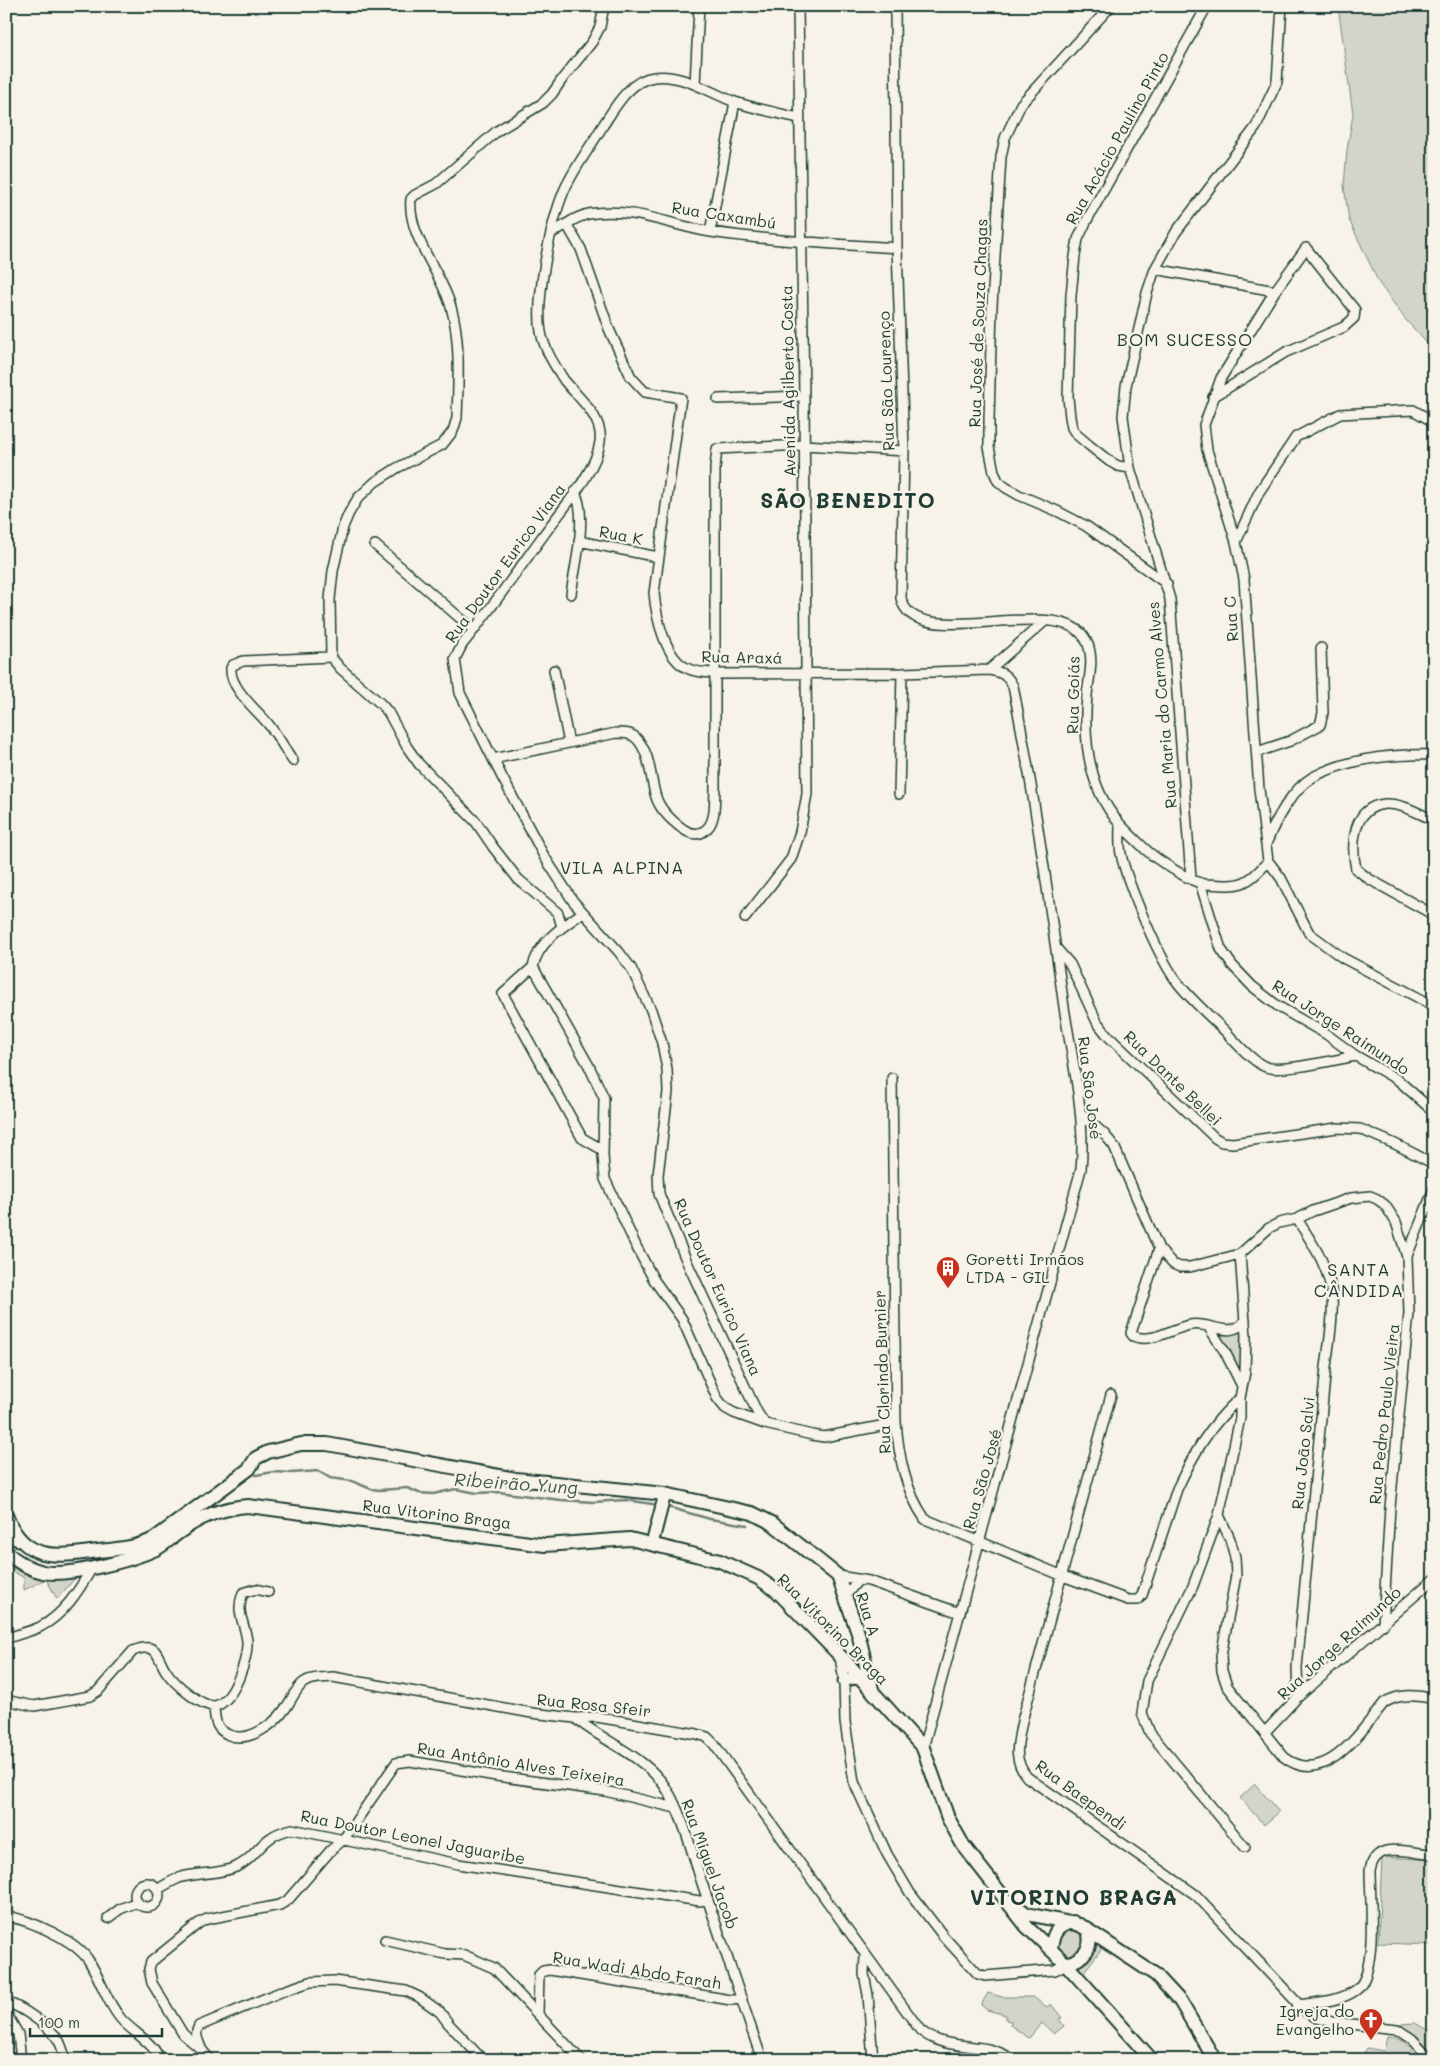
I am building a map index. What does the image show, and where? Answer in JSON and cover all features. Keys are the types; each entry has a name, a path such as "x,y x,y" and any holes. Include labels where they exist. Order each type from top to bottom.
{"main road":[{"path":"6,1515 19,1540 30,1549 43,1554 66,1556 138,1546 154,1539 177,1522 249,1468 256,1458 275,1450 302,1444 339,1445 516,1479 665,1497 752,1514 772,1523 838,1576"},
{"name":"Rua Vitorino Braga","path":"6,1552 20,1562 44,1572 92,1568 138,1556 157,1548 189,1526 214,1512 248,1506 545,1544 630,1539 720,1561 758,1578 777,1591 844,1660 923,1748 955,1834 1027,1927 1066,1964 1152,2060"},
{"name":"Rua A","path":"838,1576 846,1595 872,1691"},
{"path":"1007,1901 1027,1914 1073,1922 1087,1928 1156,1975 1180,2001 1215,2060"},
{"path":"1051,1949 1054,1933 1057,1929 1062,1925 1073,1922"},
{"path":"1066,1964 1078,1959 1088,1949 1090,1935 1087,1928"}],"street":[{"path":"562,927 558,913 518,879 476,822 419,764 384,708 340,668 331,657 330,599 333,571 343,527 358,498 374,482 442,445 453,430 457,418 456,339 452,309 448,295 419,239 413,218 411,199 436,184 497,130 543,103 552,94 592,42 600,27 604,6"},
{"path":"695,84 699,6"},
{"name":"Avenida Agilberto Costa","path":"745,918 792,859 800,832 807,794 804,396 798,6"},
{"name":"Rua São Lourenço","path":"895,6 897,248 904,451 902,606 908,613 930,622 953,624 1024,620 1045,621"},
{"name":"Rua José de Souza Chagas","path":"1111,6 1021,104 1005,138 1001,157 992,306 990,447 994,472 998,480 1005,487 1018,495 1057,511 1086,526 1167,584"},
{"name":"Rua Acácio Paulino Pinto","path":"1130,468 1118,466 1109,461 1076,434 1072,428 1068,397 1074,256 1078,239 1086,220 1207,6"},
{"name":"Rua Maria do Carmo Alves","path":"1191,878 1170,599 1167,584 1130,468 1124,416 1126,386 1147,293 1155,269 1176,232 1256,128 1277,82 1282,6"},
{"name":"Rua Doutor Eurico Viana","path":"765,1424 757,1412 687,1262 660,1194 658,1175 668,1092 667,1069 662,1043 651,1010 631,968 619,952 582,913 544,856 460,693 455,660 462,645 586,476 600,445 601,436 592,414 550,357 541,332 543,282 552,233 565,190 606,121 627,92 640,82 652,77 669,78 695,84 735,102 799,118"},
{"path":"710,232 735,102"},
{"name":"Rua Caxambú","path":"552,233 582,215 596,212 618,212 710,232 897,248"},
{"name":"Rua Araxá","path":"567,224 581,249 610,329 630,377 645,392 681,398 654,593 662,634 677,660 691,670 716,674 902,673 989,670"},
{"name":"Rua C","path":"1213,397 1286,352 1344,327 1354,318 1355,310 1306,248 1275,291 1220,378 1213,397 1204,425 1206,450 1236,542 1244,579 1259,789 1266,844"},
{"path":"1155,269 1275,291"},
{"path":"718,399 804,396"},
{"path":"1236,542 1259,492 1296,437 1340,414 1413,410 1434,422"},
{"path":"494,759 616,733 632,735 638,740 646,753 656,798 661,808 673,822 684,830 699,833 707,828 713,816 717,449 804,445 904,451"},
{"path":"571,594 582,514 580,501 575,492"},
{"name":"Rua K","path":"579,541 658,557"},
{"path":"375,545 474,630"},
{"path":"989,670 1045,621"},
{"name":"Rua Goiás","path":"1045,621 1058,621 1069,624 1083,634 1089,646 1092,660 1085,721 1088,756 1094,778 1104,800 1120,824 1151,855 1200,883 1235,885 1246,882 1256,876 1268,861"},
{"path":"1257,752 1290,741 1320,725 1323,713 1321,648"},
{"path":"293,761 269,726 245,699 233,680 231,668 233,665 243,661 331,657"},
{"path":"554,670 569,743"},
{"name":"Rua São José","path":"923,1748 1081,1168 1083,1139 1055,946 1013,686 1008,677 1001,672 989,670"},
{"path":"899,794 902,673"},
{"path":"1434,755 1372,759 1336,768 1312,778 1290,799 1272,828 1266,844 1268,861 1281,878 1309,933 1343,958 1434,1006"},
{"path":"1434,820 1402,806 1385,804 1370,809 1357,822 1352,851 1356,869 1369,879 1434,915"},
{"path":"1120,824 1122,857 1128,877 1169,971 1178,983 1232,1039 1260,1064 1271,1068 1300,1066 1356,1056"},
{"name":"Rua Jorge Raimundo","path":"1200,883 1221,949 1232,965 1252,986 1279,1007 1326,1034 1356,1056 1398,1080 1434,1112"},
{"path":"558,913 573,901"},
{"path":"582,913 562,927 536,955 533,967 503,994 582,1138 603,1150"},
{"name":"Rua Dante Bellei","path":"1055,946 1070,964 1097,1022 1108,1036 1215,1138 1222,1142 1233,1143 1337,1128 1360,1129 1434,1164"},
{"path":"533,967 589,1066 604,1098 603,1150 605,1178 654,1280 682,1319 717,1398 725,1408 734,1413 765,1424 824,1437 896,1423"},
{"name":"Rua Clorindo Burnier","path":"892,1078 896,1423 899,1458 919,1510 925,1519 1062,1576 1128,1600 1138,1600 1142,1595 1177,1489 1184,1474 1208,1432 1220,1416 1240,1398"},
{"name":"Rua Pedro Paulo Vieira","path":"1080,1113 1105,1135 1114,1146 1159,1249 1173,1264 1180,1267 1190,1267 1240,1254 1269,1228 1351,1198 1370,1196 1385,1205 1396,1222 1407,1257 1409,1313 1390,1507 1383,1624"},
{"path":"1407,1257 1434,1189"},
{"name":"Rua João Salvi","path":"1297,1219 1318,1251 1328,1274 1332,1297 1332,1319 1324,1379 1297,1667 1298,1697"},
{"path":"1159,1249 1131,1333 1133,1336 1152,1338 1190,1325 1233,1330 1241,1326 1245,1320"},
{"path":"1240,1254 1246,1336 1240,1418 1219,1515 1194,1586 1147,1682 1142,1713 1150,1733 1244,1847"},
{"path":"1208,1326 1225,1352 1243,1386"},
{"name":"Rua Baependi","path":"1111,1395 1022,1721 1016,1750 1021,1770 1027,1777 1100,1830 1196,1895 1297,2005 1317,2018 1332,2022 1397,2029 1412,2039 1432,2060"},
{"path":"652,1544 665,1497"},
{"path":"1219,1515 1230,1538 1235,1557 1236,1575 1221,1656 1222,1671 1227,1686 1266,1732 1284,1757 1294,1765 1318,1764 1332,1759 1346,1750 1384,1703 1392,1697 1413,1696 1434,1699"},
{"path":"6,1535 19,1540"},
{"path":"7,1638 40,1627 57,1616 80,1588 92,1568"},
{"path":"838,1576 869,1581 960,1613"},
{"name":"Rua Jorge Raimundo","path":"1266,1732 1298,1697 1434,1579"},
{"path":"846,1595 859,1580"},
{"path":"6,1703 10,1701 34,1706 90,1696 98,1690 134,1651 141,1647 155,1651 172,1679 201,1702 214,1707 227,1699 235,1686 246,1657 247,1643 239,1604 243,1593 256,1589 268,1592"},
{"path":"844,1660 864,1657"},
{"path":"844,1660 844,1722 854,1782 887,1854 910,1893 944,1937 973,1970 985,1976 1055,1970 1066,1964"},
{"path":"844,1660 844,1681"},
{"name":"Rua Rosa Sfeir","path":"214,1707 215,1724 221,1731 232,1736 245,1737 258,1732 284,1711 303,1683 312,1679 333,1677 532,1713 575,1718 597,1717 707,1737 714,1744 914,2023 927,2036 948,2044 1003,2053 1013,2060"},
{"path":"844,1681 854,1678 862,1680"},
{"name":"Rua Miguel Jacob","path":"575,1718 591,1731 644,1764 662,1782 676,1808 762,2060"},
{"name":"Rua Antônio Alves Teixeira","path":"202,2050 183,2034 152,1983 149,1969 151,1962 199,1923 208,1919 280,1905 295,1893 331,1850 343,1840 396,1763 402,1761 605,1791 676,1808"},
{"name":"Rua Doutor Leonel Jaguaribe","path":"158,1889 179,1878 227,1870 239,1866 268,1838 279,1832 292,1829 458,1864 700,1901 708,1899"},
{"path":"1297,2005 1331,2001 1352,1992 1363,1983 1370,1958 1370,1872 1372,1861 1376,1856 1386,1850 1429,1854"},
{"name":"Rua Doutor Leonel Jaguaribe","path":"148,1883 158,1889 157,1901 152,1905 141,1906 137,1902 136,1892 140,1886 148,1883"},
{"path":"108,1918 120,1909 137,1902"},
{"path":"6,1916 30,1923 58,1936 79,1950 89,1960 104,1994 119,2017 130,2030 153,2047 158,2053 159,2060"},
{"path":"385,1940 445,1954 464,1955 494,1968 581,2060"},
{"path":"865,1956 864,1974 868,1995 873,2060"},
{"name":"Rua Wadi Abdo Farah","path":"538,2014 539,1975 543,1971 550,1970 731,2000 742,1999"},
{"path":"210,2060 202,2050 196,2036 199,2026 283,1991 310,1982 334,1981 406,1991 419,1997 440,2012 483,2060"},
{"path":"6,2002 27,2013 50,2030 59,2041 66,2060"},
{"path":"6,2013 18,2034 21,2060"}],"shaded area":[{"path":"1338,6 1434,6 1434,351 1405,319 1379,283 1349,220 1344,186 1353,114"},
{"path":"1242,1329 1241,1376 1217,1334 1218,1331"},
{"path":"6,1563 31,1575 76,1577 57,1599 46,1579 24,1590 24,1578 6,1567"},
{"path":"1255,1784 1279,1812 1264,1825 1240,1798"},
{"path":"1382,1857 1434,1860 1434,1945 1378,1943"},
{"path":"1070,1929 1080,1933 1084,1943 1080,1953 1070,1957 1060,1953 1056,1943 1060,1933"},
{"path":"1092,1943 1106,1943 1080,1977 1068,1964"},
{"path":"988,1993 1002,1997 1033,1997 1047,2007 1051,2004 1062,2018 1059,2019 1064,2026 1054,2034 1042,2023 1029,2038 1010,2025 1011,2021 1006,2020 1006,2015 987,2010 981,2005"},
{"path":"1415,2023 1434,2034 1434,2055 1414,2035 1399,2024"},
{"path":"1387,2036 1403,2042 1415,2054 1410,2060 1359,2060 1367,2048 1384,2051"}],"waterway":[{"name":"Ribeirão Yung","path":"256,1475 273,1472 318,1471 330,1478 352,1481 371,1489 380,1490 407,1488 419,1493 433,1494 456,1489 477,1493 498,1492 561,1500 593,1502 626,1500 659,1505"},
{"name":"Ribeirão Yung","path":"664,1506 710,1519 747,1525"}],"place":[{"name":"Goretti Irmãos LTDA - GIL","path":"948,1289"},
{"name":"Igreja do Evangelho","path":"1371,2041"}],"district":[{"name":"BOM SUCESSO","path":"1185,340"},
{"name":"SÃO BENEDITO","path":"848,501"},
{"name":"VILA ALPINA","path":"622,868"},
{"name":"SANTA CÂNDIDA","path":"1359,1280"},
{"name":"VITORINO BRAGA","path":"1074,1898"}]}
